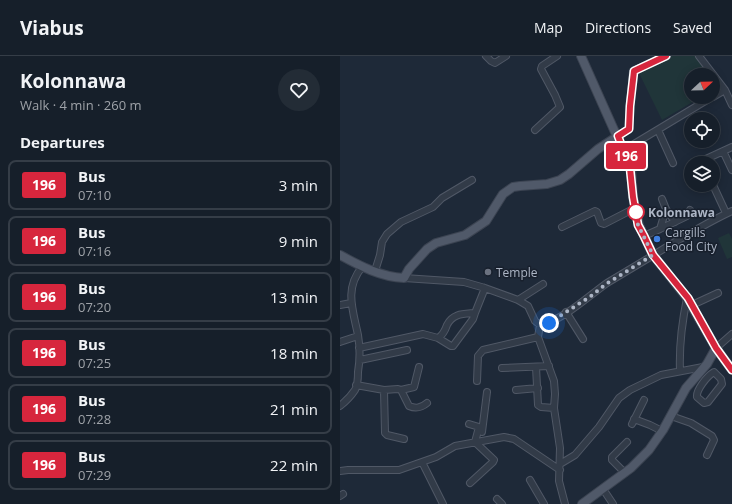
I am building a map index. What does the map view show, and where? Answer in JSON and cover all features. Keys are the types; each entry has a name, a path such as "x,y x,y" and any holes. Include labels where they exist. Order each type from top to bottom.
{"main road":[{"path":"581,56 606,114 624,150 630,168 638,225 653,255 690,302 716,348 732,370"},
{"path":"340,255 375,272 394,278 404,278 409,269 427,249 436,243 465,235 486,221 503,194 513,187 547,184 560,180 598,149 618,136"},
{"path":"582,504 625,473 649,450 671,416 686,388 703,368 716,348"},
{"path":"703,368 723,359"}],"street":[{"path":"486,56 495,63 506,56"},
{"path":"536,130 560,107 541,69 542,66 557,56"},
{"path":"618,136 629,129 634,71 666,56"},
{"path":"699,56 728,92 732,105"},
{"path":"624,150 701,104"},
{"path":"658,130 673,163"},
{"path":"712,156 732,147"},
{"path":"723,151 732,170"},
{"path":"375,272 382,242 387,234 401,222 433,207 442,198 472,180"},
{"path":"540,325 549,323 591,296 606,284 671,243 729,212 717,192"},
{"path":"662,199 666,209 675,222"},
{"path":"562,227 594,211 597,212 601,223 604,224 635,208"},
{"path":"660,229 666,209"},
{"path":"644,236 687,216 690,210"},
{"path":"340,406 355,390 356,386 360,360 358,336 351,303 355,276 362,267"},
{"path":"404,278 464,282 485,288 518,300 528,306 535,321 540,325"},
{"path":"518,300 543,284"},
{"path":"359,348 423,334 438,338 453,346 473,319 485,288"},
{"path":"680,371 683,316 690,302 718,293"},
{"path":"340,305 351,303"},
{"path":"566,312 583,339"},
{"path":"438,338 444,333 448,323 453,317 460,314 475,313"},
{"path":"540,325 538,337 554,381 554,408 560,448 559,482 565,504"},
{"path":"716,348 732,334"},
{"path":"340,342 358,336"},
{"path":"477,381 478,356 483,350 538,337"},
{"path":"360,360 407,350"},
{"path":"536,366 539,407 554,408"},
{"path":"502,368 549,366"},
{"path":"356,386 384,390 401,390 414,387 419,367"},
{"path":"560,467 575,455 599,427 619,398 630,390 661,375 703,368 706,380 696,395 704,403 706,403 722,384 721,379 714,372 711,373 706,380"},
{"path":"516,390 538,388"},
{"path":"384,390 385,433 387,435 404,439"},
{"path":"401,390 409,406 421,408 427,403"},
{"path":"478,442 487,392"},
{"path":"644,400 633,421 650,425 662,431"},
{"path":"671,416 691,423 713,438 714,440 707,455"},
{"path":"469,424 479,427 478,442 494,460 470,483"},
{"path":"340,471 399,470 436,457 455,446 504,437 514,439 560,467"},
{"path":"625,473 612,460 612,457 627,442"},
{"path":"422,462 441,503"},
{"path":"530,480 544,504"},
{"path":"603,489 613,504"},
{"path":"497,499 502,504"}],"green space":[{"path":"672,56 695,56 704,68 684,68 684,104 689,104 662,120 638,71"},
{"path":"729,233 732,239 732,257 727,259 718,238"}],"bus line":[{"name":"196","path":"666,56 634,71 629,131 618,136 630,168 638,225 653,255 688,298 716,348 732,370"}],"place":[{"name":"Kolonnawa","path":"636,212"},
{"name":"Cargills Food City","path":"657,239"},
{"name":"Temple","path":"488,272"}],"route":[{"path":"549,323 591,296 606,284 653,255 638,225 635,208 636,212"}]}
